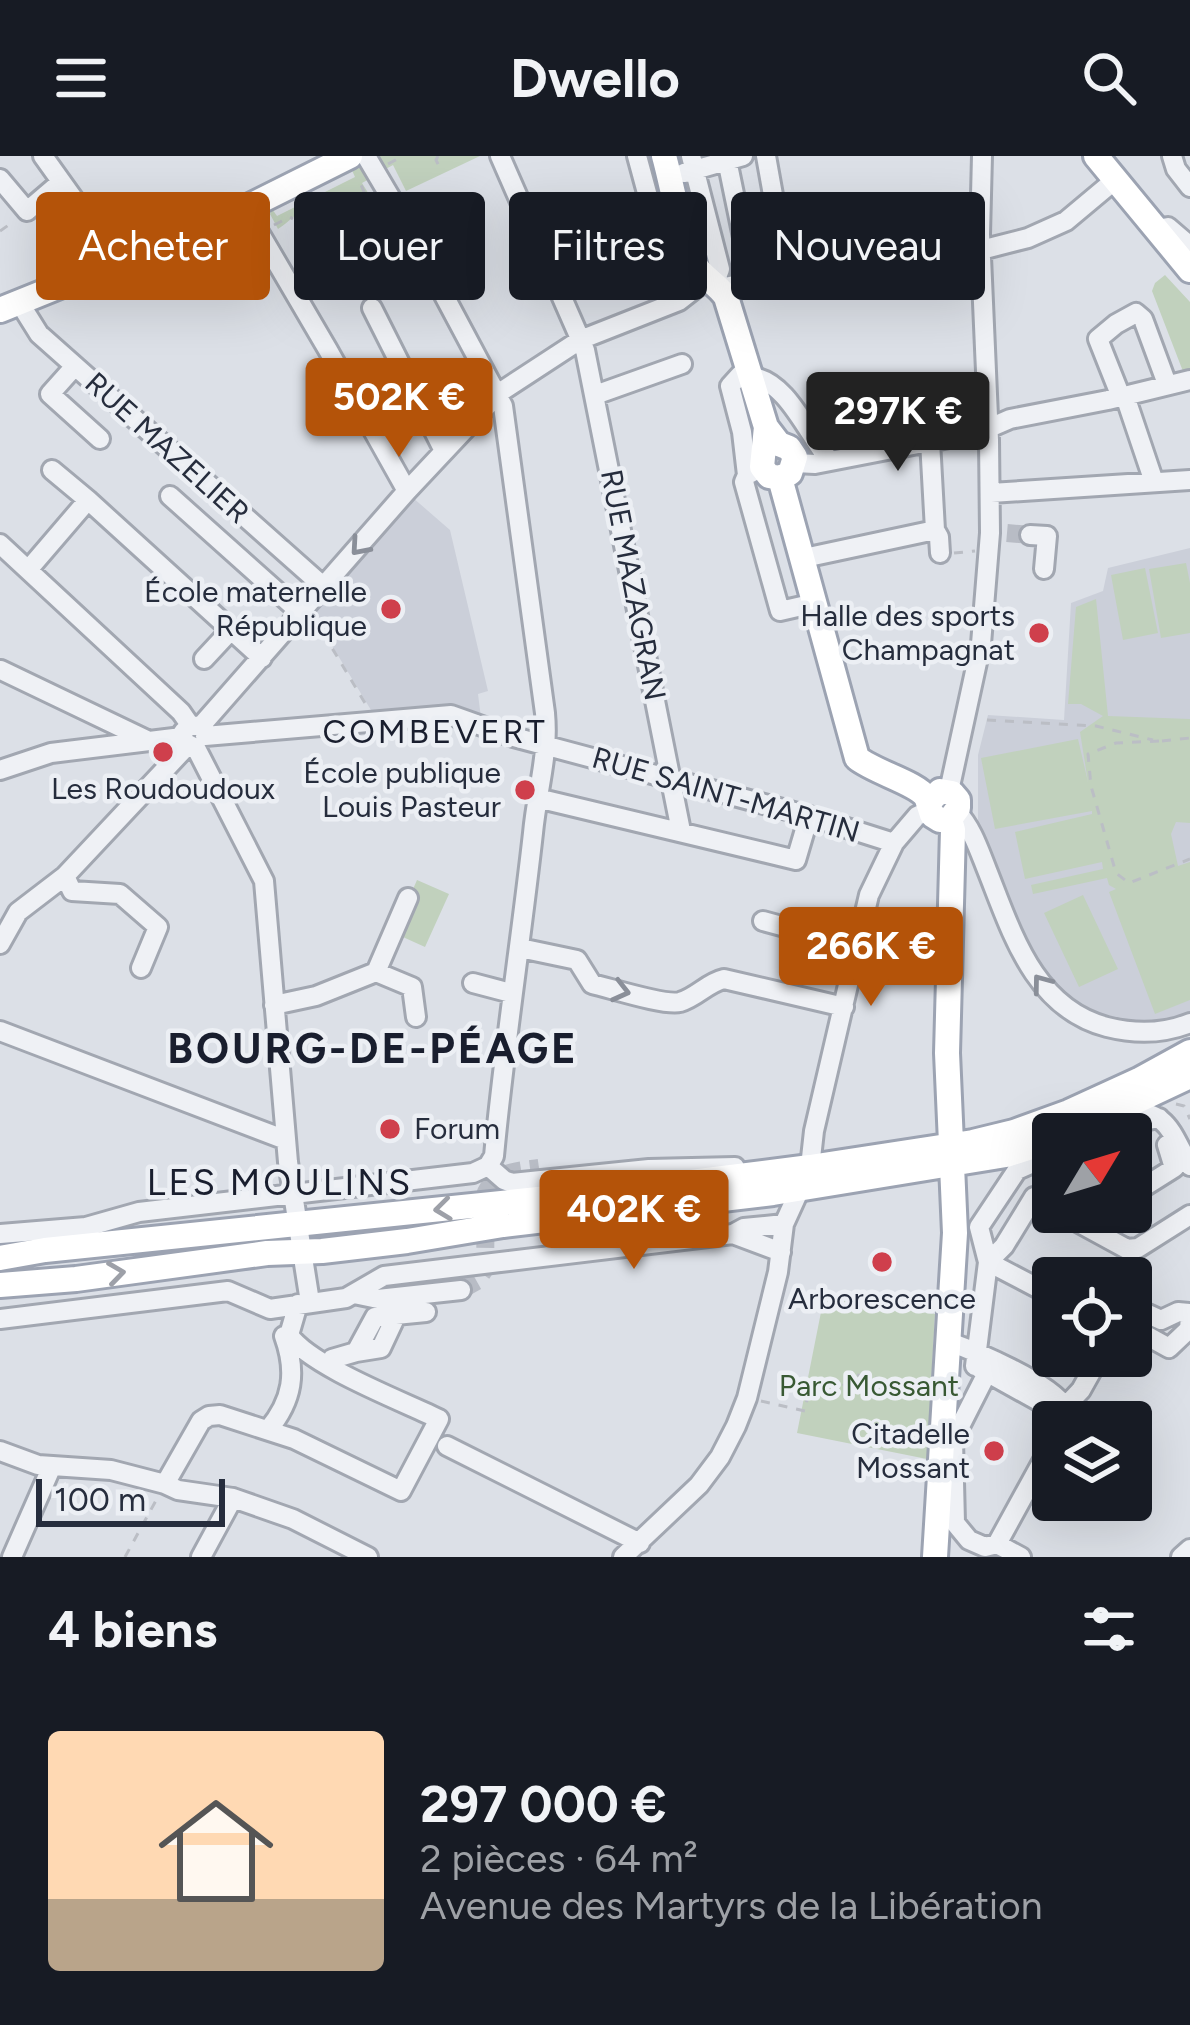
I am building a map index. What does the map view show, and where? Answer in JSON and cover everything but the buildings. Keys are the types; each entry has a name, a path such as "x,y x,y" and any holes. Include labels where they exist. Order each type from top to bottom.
{"main road":[{"path":"270,198 350,156"},
{"path":"1096,156 1190,270"},
{"path":"667,167 708,278 726,298 743,378 804,558 857,758 943,807 953,830 947,1053 955,1233 935,1557"},
{"path":"1112,1113 1168,1096 1190,1052"},
{"path":"953,1155 1044,1122 1168,1096"},
{"path":"0,1258 953,1155 1006,1155 1032,1147"},
{"path":"0,1286 386,1244 707,1201 800,1175"}],"street":[{"path":"43,156 69,192"},
{"name":"RUE MAZAGRAN","path":"500,156 580,340 595,395 681,831"},
{"path":"637,156 666,263 708,278 731,280"},
{"path":"766,156 773,192"},
{"path":"982,156 982,192"},
{"path":"1171,157 1190,187"},
{"path":"645,185 667,167 735,158 740,192"},
{"path":"0,944 9,910 64,876 499,394 580,340 679,301 720,269 693,163"},
{"path":"371,164 387,192"},
{"path":"0,179 27,211 62,182"},
{"path":"985,242 1028,238 1066,221 1115,180"},
{"path":"1157,229 1168,227 1190,246"},
{"path":"270,254 407,491"},
{"path":"0,1234 86,1227 139,1212 473,1173 488,1166 494,1156 511,993 548,745 503,406 448,300"},
{"path":"943,807 981,644 995,539 983,300"},
{"name":"RUE MAZELIER","path":"9,306 324,587"},
{"path":"372,308 444,451"},
{"path":"1154,482 1098,339 1136,313 1143,319 1167,384"},
{"path":"595,395 682,364"},
{"path":"75,366 50,394 100,439"},
{"path":"830,461 781,391 764,378 743,378 742,432 770,458 830,461 980,432 1010,419 1190,380"},
{"path":"930,441 934,530 940,553"},
{"path":"770,458 744,482 781,611 815,603"},
{"path":"52,470 262,658"},
{"path":"991,493 1190,480"},
{"path":"170,496 304,609"},
{"path":"28,570 88,500"},
{"path":"804,558 934,530"},
{"path":"1030,535 1047,536 1045,569"},
{"path":"4,553 181,712 264,881 286,1140 302,1251 304,1303 289,1328 291,1339 309,1355 440,1419 401,1491 294,1439 220,1415 201,1421 165,1484"},
{"path":"204,658 230,630"},
{"path":"1,670 147,740"},
{"name":"RUE SAINT-MARTIN","path":"0,770 51,753 147,740 451,715 894,843"},
{"path":"537,798 796,860 808,816"},
{"path":"623,1557 689,1496 736,1426 747,1398 784,1224 814,1131 869,895 894,843 917,817 943,807"},
{"path":"943,807 971,831 1013,937 1043,987 1067,1009 1101,1025 1143,1032 1190,1023"},
{"path":"64,876 72,891 120,894 158,927 141,968"},
{"path":"376,972 408,898"},
{"path":"763,921 859,947"},
{"path":"520,949 578,960 592,984 675,1004 724,979 844,1007"},
{"path":"274,1005 316,996 376,972 412,987 416,1017"},
{"path":"473,983 511,993"},
{"path":"0,1030 286,1140"},
{"path":"1143,1032 1168,1096 1175,1140 1190,1166"},
{"path":"1118,1110 1142,1111 1168,1096"},
{"path":"1152,1182 1174,1168 1167,1145 1175,1140"},
{"path":"539,1168 623,1160 649,1168"},
{"path":"1021,1557 997,1544 969,1540 956,1523 953,1440 980,1364 988,1262 979,1227 1017,1169 1032,1163"},
{"path":"488,1166 512,1183 649,1168 769,1166 800,1175"},
{"path":"1002,1190 1032,1197"},
{"path":"988,1262 1004,1246 1032,1200"},
{"path":"707,1201 753,1203 772,1211 784,1224"},
{"path":"1097,1233 1126,1249 1138,1248 1190,1215"},
{"path":"0,1319 228,1291 270,1310 346,1298 384,1276 784,1224"},
{"path":"733,1234 781,1252"},
{"path":"988,1262 1032,1286"},
{"path":"354,1294 378,1298 461,1290"},
{"path":"268,1430 285,1406 292,1372 276,1308"},
{"path":"331,1363 381,1328 427,1312"},
{"path":"1152,1316 1161,1321 1178,1312 1190,1315 1189,1329 1169,1348 1152,1338"},
{"path":"947,1349 1040,1401"},
{"path":"447,1446 640,1543"},
{"path":"0,1451 38,1465 111,1470 178,1490 233,1498 293,1519 368,1557"},
{"path":"12,1557 52,1466"},
{"path":"997,1544 1032,1480"},
{"path":"201,1557 233,1498"},
{"path":"1181,1557 1190,1549"}],"path":[{"path":"364,192 358,181 371,164 403,156"},
{"path":"438,156 442,172"},
{"path":"309,178 317,192"},
{"path":"0,231 27,211"},
{"path":"270,226 293,219"},
{"path":"940,553 995,539"},
{"path":"304,609 376,722"},
{"path":"987,720 1096,726 1159,741"},
{"path":"1190,738 1117,743 1088,754 1091,786 1120,879 1129,883 1190,859"},
{"path":"1168,1096 1184,1106 1190,1119"},
{"path":"747,1398 806,1411 808,1388 828,1397 857,1375 944,1389"},
{"path":"125,1557 165,1484"}],"shaded area":[{"name":"École maternelle République","path":"412,497 450,530 488,691 478,694 481,718 374,715 311,611"},
{"path":"1190,548 1190,1014 1144,1022 1086,1008 1040,970 978,828 978,755 988,715 1064,720 1071,603 1103,591 1108,568"}],"green space":[{"path":"376,156 480,156 406,191 393,165 384,170"},
{"path":"360,165 371,178 362,183 368,192 325,192 355,177 351,168"},
{"path":"294,208 294,216 278,229 272,209 277,216"},
{"path":"1165,275 1190,302 1190,373 1184,374 1152,291"},
{"path":"1186,563 1190,633 1161,638 1149,569"},
{"path":"1145,568 1158,633 1123,640 1111,575"},
{"path":"1096,599 1108,716 1190,719 1190,823 1176,822 1171,834 1178,866 1190,862 1190,1000 1155,1014 1109,892 1116,889 1107,878 1033,894 1031,885 1103,869 1102,862 1025,879 1015,832 1092,811 995,829 981,758 1078,739 1088,782 1080,732 1103,716 1081,704 1068,704 1076,607"},
{"path":"417,880 449,894 425,947 394,933"},
{"path":"1083,895 1118,969 1079,987 1044,913"},
{"name":"Parc Mossant","path":"824,1297 935,1314 927,1459 797,1433"}],"tunnel":[{"path":"1007,533 1030,535"},
{"path":"461,1290 477,1281 485,1269 490,1185 508,1173 539,1168"}],"place":[{"name":"École maternelle République","path":"391,609"},
{"name":"Halle des sports Champagnat","path":"1039,633"},
{"name":"Les Roudoudoux","path":"163,752"},
{"name":"École publique Louis Pasteur","path":"525,790"},
{"name":"Forum","path":"390,1129"},
{"name":"Arborescence","path":"882,1262"},
{"name":"Citadelle Mossant","path":"994,1451"}],"district":[{"name":"COMBEVERT","path":"435,731"},
{"name":"BOURG-DE-PÉAGE","path":"373,1048"},
{"name":"LES MOULINS","path":"280,1182"}]}
